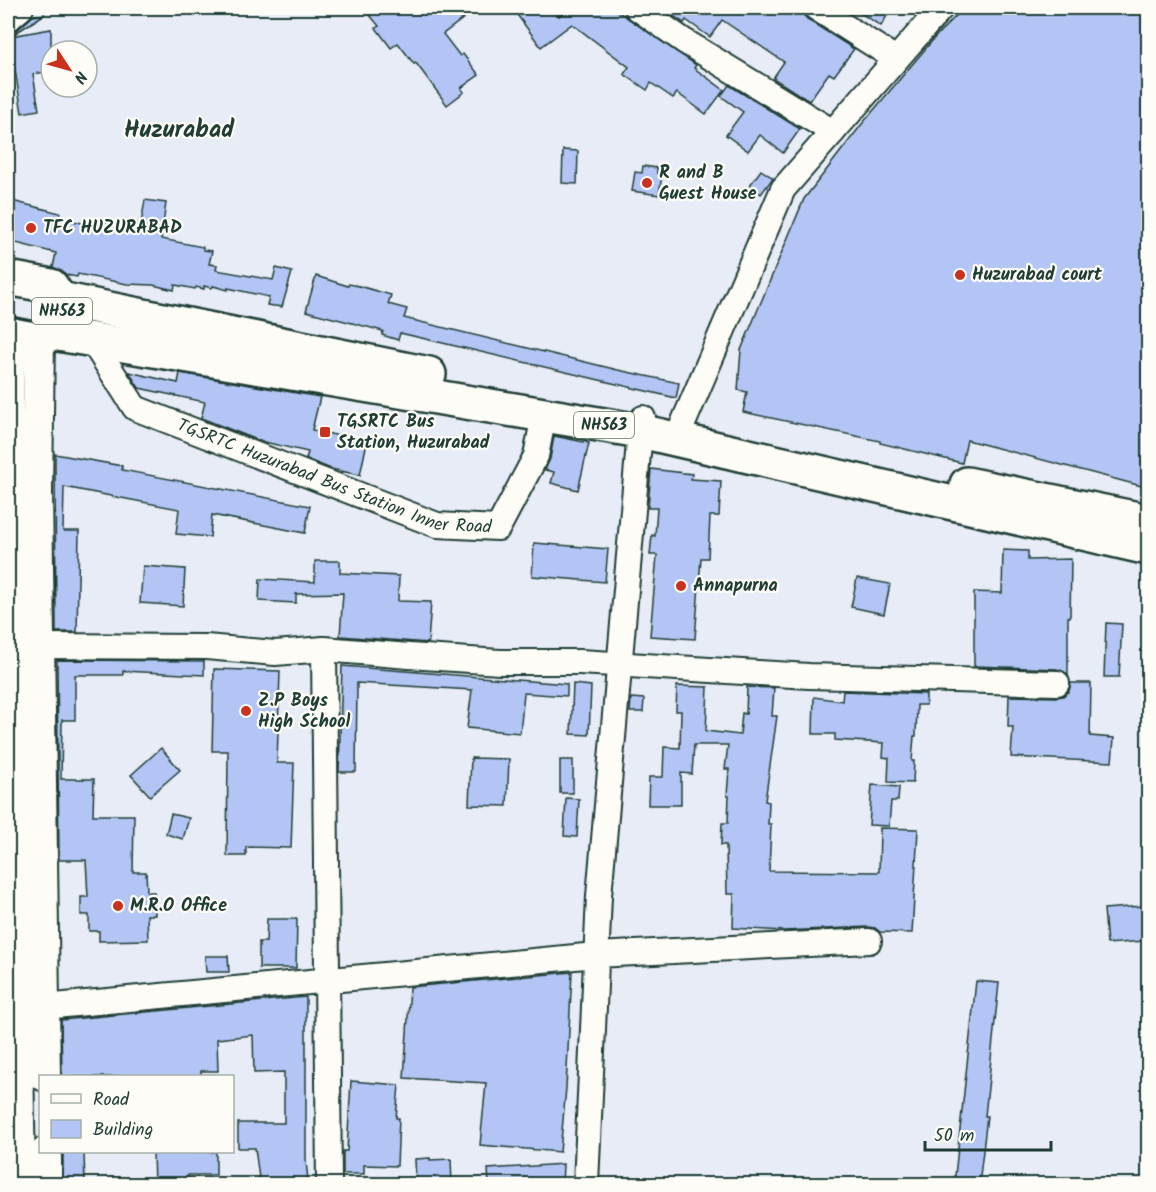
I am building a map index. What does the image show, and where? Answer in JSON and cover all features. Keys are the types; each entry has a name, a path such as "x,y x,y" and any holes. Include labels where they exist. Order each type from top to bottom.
{"highway":[{"name":"NH563","path":"8,278 51,286 60,298 63,316 27,335"},
{"name":"NH563","path":"60,298 641,425 1149,521"},
{"name":"NH563","path":"27,335 91,339 544,415 641,425"},
{"name":"NH563","path":"681,433 1149,548"}],"main road":[{"path":"20,1185 12,978 28,876 39,646 37,492 27,335"},
{"path":"27,335 8,400 28,876 44,1007 45,1075"},
{"path":"46,1153 46,1185"}],"street":[{"path":"8,19 21,8"},
{"path":"638,8 684,41 833,132"},
{"path":"816,8 896,59"},
{"path":"681,433 783,189 896,59 932,11"},
{"name":"TGSRTC Huzurabad Bus Station Inner Road","path":"91,339 135,408 437,525 498,528 536,456 544,415"},
{"path":"586,1185 599,896 641,425"},
{"path":"39,646 206,647 275,653 324,649 410,657 500,662 580,662 809,676 1057,682"},
{"path":"324,649 329,1185"},
{"path":"44,1007 597,955 869,941"}],"building":[{"path":"364,8 477,8 443,34 460,56 463,54 479,75 461,88 464,92 447,105 398,43 391,48 376,28 379,26"},
{"path":"512,8 552,8 559,16 571,8 613,8 696,65 694,68 724,90 706,114 677,93 673,98 651,83 647,90 624,74 629,67 572,24 541,47"},
{"path":"662,8 797,8 808,20 854,49 834,76 829,73 809,101 773,78 784,62 722,20 710,37 686,20 684,23"},
{"path":"852,8 877,8 888,14 881,26"},
{"name":"Huzurabad court","path":"964,8 1149,8 1149,488 967,440 962,463 880,443 880,441 743,412 747,392 738,390 741,350 804,199 862,124 937,35"},
{"path":"45,14 11,36 51,29 51,39 39,39 39,73 33,74 39,110 22,113 9,33 17,30 33,16"},
{"path":"729,85 800,129 783,153 760,135 748,151 726,135 743,112 721,96"},
{"path":"563,150 578,151 577,184 562,183"},
{"name":"R and B Guest House","path":"643,166 657,168 657,174 662,175 659,195 632,191 635,172 642,173"},
{"path":"761,170 773,178 761,194 750,185"},
{"path":"8,200 60,213 59,218 92,225 93,220 120,225 120,221 141,224 145,200 166,203 161,239 203,247 203,250 212,251 209,264 217,265 216,270 273,280 276,268 292,272 282,307 267,305 269,297 228,288 228,290 204,286 204,289 196,287 195,289 175,285 174,290 153,285 127,284 78,274 77,277 66,275 53,267 56,253 8,241"},
{"path":"316,276 348,286 349,284 359,286 391,295 388,304 407,309 404,318 679,383 676,398 400,333 398,340 382,335 383,331 306,311"},
{"path":"129,372 178,383 180,373 320,397 312,430 367,442 360,475 331,469 306,459 308,452 260,441 201,418 205,402 139,388"},
{"path":"554,436 589,443 578,490 551,483 554,472 545,470 550,459"},
{"path":"55,454 122,466 122,470 310,506 305,533 212,515 210,537 176,534 179,509 64,487 63,531 79,531 77,632 56,632"},
{"path":"651,469 692,474 691,479 721,481 719,516 710,516 708,558 701,558 695,639 650,636 657,555 650,555 652,535 655,536 657,508 648,508"},
{"path":"534,543 608,549 605,582 532,576"},
{"path":"1003,550 1028,551 1028,560 1071,559 1068,674 1057,669 974,666 974,592 1002,593"},
{"path":"315,561 340,561 340,573 399,576 398,601 431,602 428,643 340,636 343,593 296,594 296,603 259,601 260,579 315,582"},
{"path":"143,566 185,569 183,606 140,603"},
{"path":"857,578 890,584 884,614 851,607"},
{"path":"1106,623 1122,624 1119,677 1104,677"},
{"path":"57,660 204,661 204,675 123,671 123,675 75,675 75,720 62,720 61,779 94,779 93,815 134,815 133,872 146,872 147,892 154,892 155,915 147,915 148,940 99,941 99,931 89,931 89,915 81,915 81,897 88,897 86,860 59,860"},
{"path":"342,666 567,684 567,696 524,693 520,733 467,728 472,690 357,683 356,772 339,772"},
{"path":"214,669 280,671 277,763 294,763 291,848 246,847 246,856 227,856 228,751 212,751"},
{"path":"1071,683 1091,683 1090,736 1114,738 1112,762 1011,757 1013,727 1008,727 1009,696 1063,696 1069,691"},
{"path":"573,684 591,686 589,735 571,734"},
{"path":"677,686 708,687 706,731 740,735 742,713 746,714 747,687 774,688 772,716 777,716 765,801 769,802 768,824 771,824 769,871 879,872 880,828 918,829 912,933 880,932 868,927 783,931 733,928 734,894 727,894 726,845 721,845 722,823 728,823 729,769 725,769 728,745 694,745 692,774 681,773 681,805 648,805 649,777 663,777 664,747 680,748 681,711 676,711"},
{"path":"843,691 926,694 926,705 917,705 912,761 914,761 913,783 888,782 889,758 883,757 884,743 835,740 835,734 813,734 814,697 842,701"},
{"path":"631,698 644,699 643,712 630,712"},
{"path":"161,748 180,770 150,796 131,775"},
{"path":"471,758 509,759 507,806 469,805"},
{"path":"560,760 573,760 573,793 560,793"},
{"path":"872,785 899,787 898,801 891,801 889,826 869,825"},
{"path":"566,798 579,799 577,837 564,836"},
{"path":"171,814 189,818 183,839 166,834"},
{"path":"1142,906 1144,941 1107,944 1104,909"},
{"path":"267,919 297,919 296,968 259,968 259,942 266,942"},
{"path":"205,956 228,956 229,972 206,972"},
{"path":"572,972 560,1152 480,1145 486,1083 404,1078 410,987"},
{"path":"976,981 999,983 985,1116 987,1116 979,1185 954,1185"},
{"path":"306,997 308,1180 260,1185 255,1148 238,1148 238,1123 284,1123 284,1072 254,1073 253,1035 217,1039 218,1071 201,1071 201,1075 62,1075 61,1020"},
{"path":"351,1081 399,1085 396,1118 399,1118 397,1166 364,1165 364,1174 343,1174 343,1151 347,1151"},
{"path":"63,1153 84,1153 85,1185 63,1185"},
{"path":"153,1153 216,1153 216,1175 188,1175 188,1185 154,1185"},
{"path":"430,1158 430,1160 451,1159 452,1185 416,1185 415,1159"},
{"path":"563,1164 562,1185 489,1185 488,1169"}],"place":[{"name":"R and B Guest House","path":"647,183"},
{"name":"TFC HUZURABAD","path":"31,228"},
{"name":"Huzurabad court","path":"960,275"},
{"name":"TGSRTC Bus Station, Huzurabad","path":"325,432"},
{"name":"Annapurna","path":"681,586"},
{"name":"Z.P Boys High School","path":"246,711"},
{"name":"M.R.O Office","path":"118,906"}],"district":[{"name":"Huzurabad","path":"179,130"}]}
